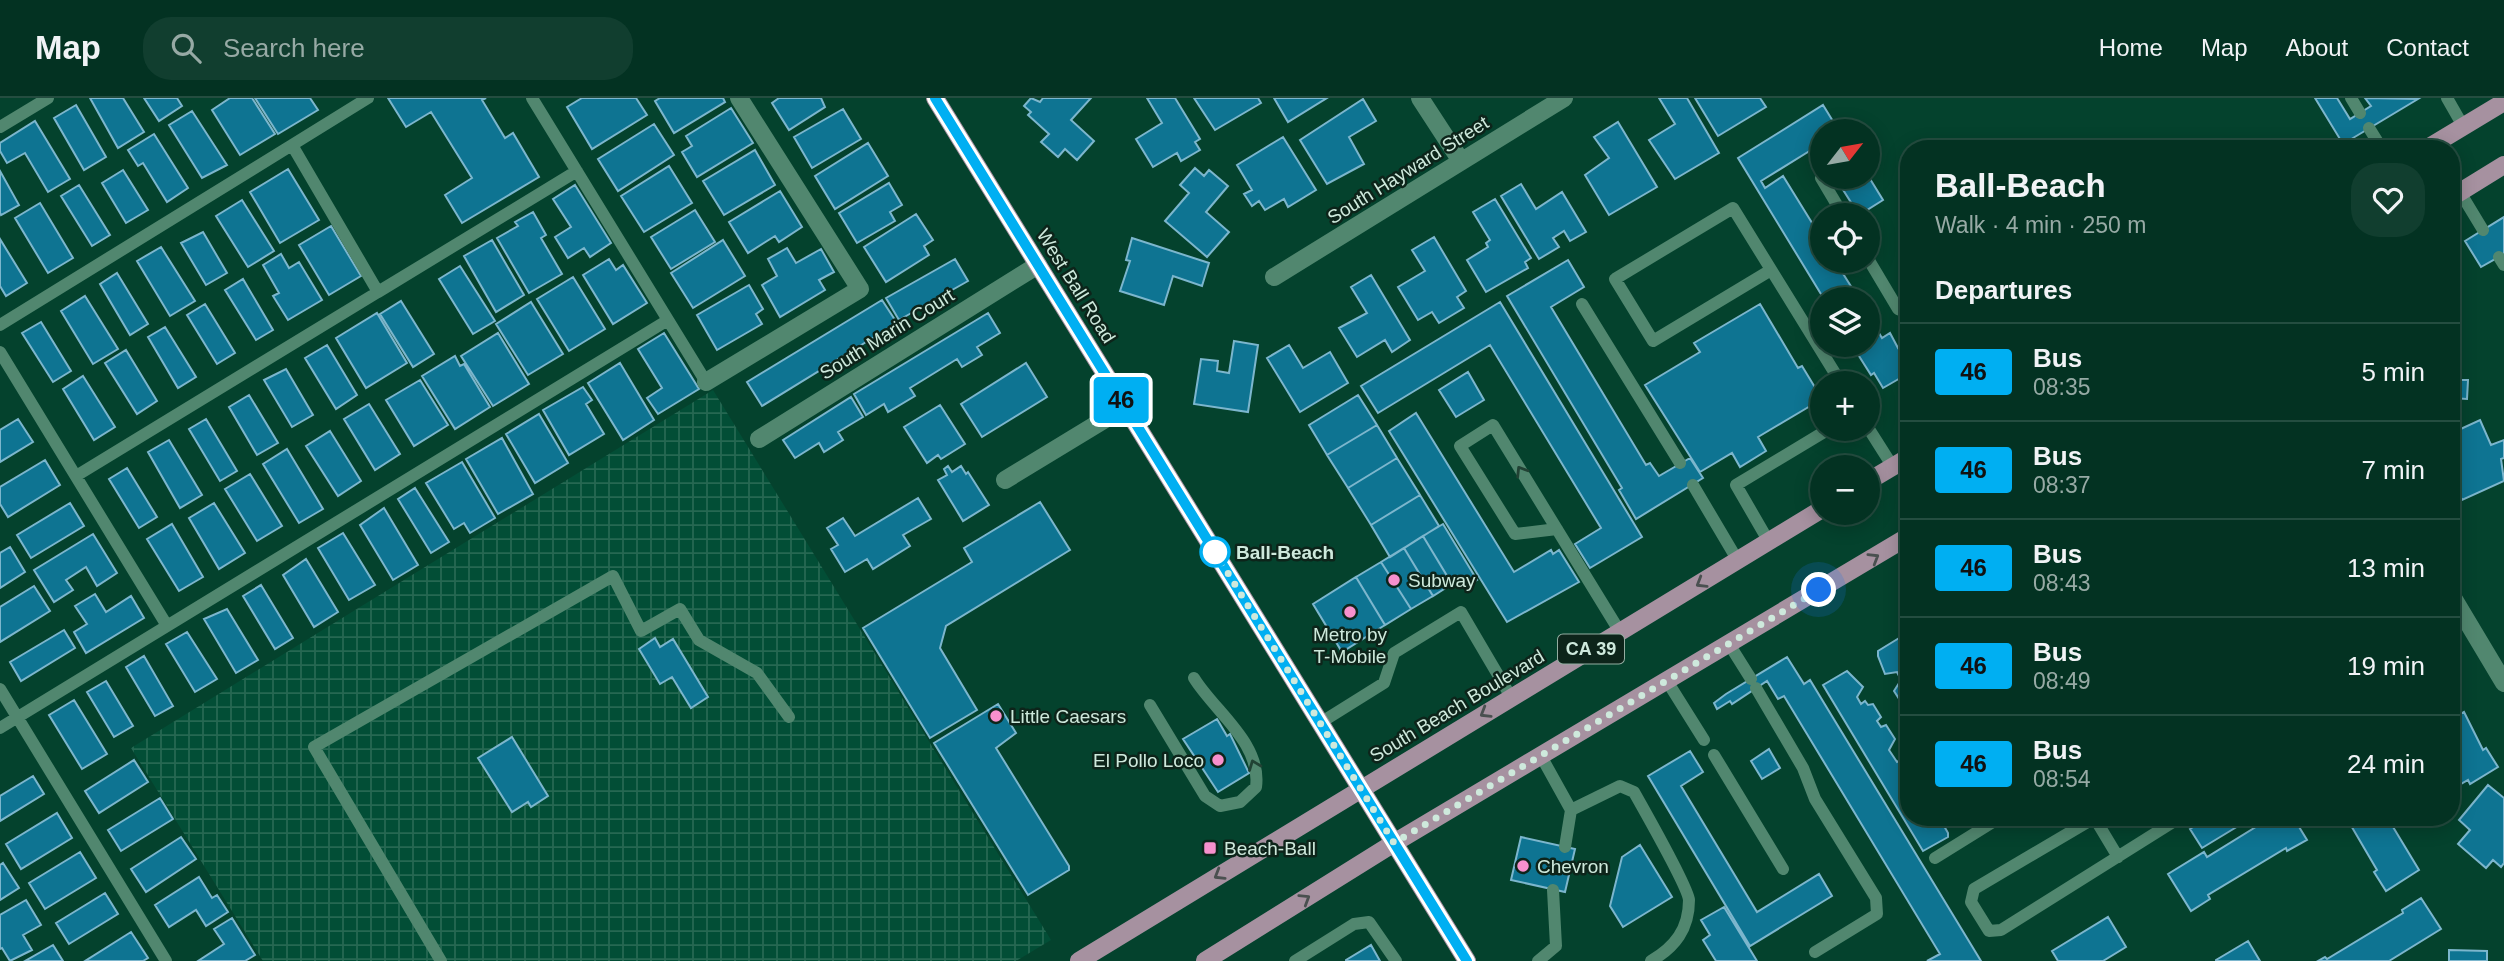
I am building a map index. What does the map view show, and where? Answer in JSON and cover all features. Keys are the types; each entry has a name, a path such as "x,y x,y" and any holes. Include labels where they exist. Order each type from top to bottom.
{"main road":[{"name":"West Ball Road","path":"935,98 1467,961"},
{"path":"2440,140 2504,102"},
{"path":"2460,192 2504,165"},
{"path":"1880,474 1900,462"},
{"name":"South Beach Boulevard","path":"1079,961 1810,516"},
{"path":"1205,961 1394,843 1900,541"}],"street":[{"path":"706,382 860,289 739,98"},
{"path":"1420,98 1461,162"},
{"name":"South Hayward Street","path":"1274,277 1564,98"},
{"name":"South Marin Court","path":"759,439 1038,265"},
{"path":"1004,480 1125,407"},
{"path":"2460,609 2504,683"}],"lane":[{"path":"0,127 48,98"},
{"path":"0,325 368,98"},
{"path":"2351,98 2360,113"},
{"path":"2447,98 2463,126"},
{"path":"536,99 706,382"},
{"path":"2370,128 2377,140"},
{"path":"292,145 377,292"},
{"path":"76,476 577,171"},
{"path":"2460,200 2483,230"},
{"path":"1771,270 1653,341 1615,279 1733,208 1834,371"},
{"path":"1877,273 1900,310"},
{"path":"1582,304 1680,463"},
{"path":"0,727 668,320"},
{"path":"0,352 166,624"},
{"path":"1557,530 1515,534 1460,446 1493,425 1620,632"},
{"path":"1769,542 1735,485 1810,440"},
{"path":"1876,441 1892,467"},
{"path":"1693,485 1738,561"},
{"path":"441,961 314,747 613,576 641,631 680,609 699,640 757,673 789,717"},
{"path":"1320,723 1384,683 1394,653 1461,612 1511,697"},
{"path":"1729,644 1803,768 1815,799 1876,898 1877,914 1815,952"},
{"path":"1150,705 1205,796 1220,806 1240,802 1256,787 1256,765 1225,713 1202,692 1194,678"},
{"path":"1667,681 1704,740"},
{"path":"0,688 166,961"},
{"path":"1714,755 1783,869"},
{"path":"1541,756 1571,810 1566,847"},
{"path":"1571,810 1620,786 1634,792 1647,815 1689,897 1684,931 1669,950 1651,961"},
{"path":"1935,858 1987,826"},
{"path":"2080,826 1975,889 1971,902 1989,930 2001,930 2167,826"},
{"path":"2100,826 2119,857"},
{"path":"1538,961 1556,946 1553,890"},
{"path":"1295,961 1354,924 1369,922 1396,961"}],"shaded area":[{"path":"713,390 1051,940 1016,961 263,961 131,748"}],"building":[{"path":"90,98 123,98 144,132 118,148"},
{"path":"144,98 177,98 182,106 159,121"},
{"path":"230,98 252,98 275,134 240,155 212,110"},
{"path":"255,98 310,98 318,110 278,134"},
{"path":"388,98 486,98 482,100 505,138 513,133 539,177 462,223 445,195 472,178 431,112 406,127"},
{"path":"582,98 636,98 647,115 592,149 567,107"},
{"path":"660,98 723,98 725,102 674,133 655,101"},
{"path":"779,98 821,98 825,107 789,130 772,103"},
{"path":"1031,98 1040,102 1043,98 1091,98 1071,120 1094,141 1077,160 1065,149 1058,157 1041,142 1049,134 1028,115 1031,112 1024,106"},
{"path":"1147,98 1175,98 1200,139 1195,142 1200,150 1181,161 1177,153 1153,167 1136,139 1162,123"},
{"path":"1194,98 1258,98 1261,103 1215,130"},
{"path":"1274,98 1327,98 1288,122"},
{"path":"1659,98 1687,98 1719,153 1675,179 1649,140 1675,124"},
{"path":"1695,98 1760,98 1766,107 1718,136"},
{"path":"2315,98 2337,98 2350,119 2371,106 2365,98 2418,99 2350,140 2341,140"},
{"path":"1363,99 1376,121 1349,137 1364,164 1327,184 1300,140"},
{"path":"76,105 106,157 84,170 54,118"},
{"path":"1823,105 1832,119 1810,119 1810,151 1761,181 1765,188 1783,176 1810,220 1810,273 1843,273 1851,287 1817,287 1738,158"},
{"path":"731,108 753,143 697,177 682,152 692,146 686,136"},
{"path":"843,109 861,139 812,168 794,137"},
{"path":"192,111 227,165 202,178 169,125"},
{"path":"35,121 70,179 48,192 25,153 7,163 0,151 0,143"},
{"path":"1618,122 1657,187 1609,215 1585,175 1609,158 1594,137"},
{"path":"654,124 674,155 618,191 598,159"},
{"path":"154,134 188,188 167,202 143,163 138,166 128,150"},
{"path":"1283,137 1316,190 1288,207 1284,199 1265,210 1259,201 1252,206 1244,194 1252,190 1237,165"},
{"path":"868,143 888,176 835,209 815,176"},
{"path":"755,150 775,185 724,215 703,181"},
{"path":"669,166 692,203 644,232 621,196"},
{"path":"1195,168 1204,176 1209,170 1228,186 1206,212 1229,232 1207,257 1165,221 1189,193 1180,185"},
{"path":"288,169 319,220 280,243 250,192"},
{"path":"123,170 148,210 126,223 102,183"},
{"path":"0,171 19,205 1,215 0,213"},
{"path":"889,183 902,205 890,212 895,221 857,243 839,213"},
{"path":"1521,184 1536,209 1562,192 1586,232 1570,241 1564,231 1553,238 1559,247 1539,259 1501,196"},
{"path":"79,185 110,235 92,246 61,196"},
{"path":"575,185 611,243 590,257 584,248 568,258 555,237 571,227 553,199"},
{"path":"1843,189 1876,189 1883,200 1878,203 1851,203"},
{"path":"780,191 802,227 779,242 775,236 748,253 729,222"},
{"path":"1495,199 1531,258 1525,262 1528,268 1486,292 1467,260 1488,247 1486,243 1490,240 1473,212"},
{"path":"242,200 274,251 248,267 216,216"},
{"path":"40,203 73,258 48,273 15,218"},
{"path":"695,210 715,242 671,269 651,237"},
{"path":"533,212 546,235 541,238 562,274 529,293 497,238 518,226 515,222"},
{"path":"916,214 933,240 924,246 929,255 886,282 864,247"},
{"path":"2504,217 2504,254 2481,267 2465,241"},
{"path":"331,226 361,276 329,295 299,245"},
{"path":"203,232 227,273 206,285 181,243"},
{"path":"1434,237 1466,291 1457,297 1464,308 1439,323 1432,312 1418,320 1398,287 1425,271 1412,250"},
{"path":"1132,238 1209,263 1202,286 1173,276 1164,305 1120,291 1130,261 1126,260"},
{"path":"0,239 27,283 6,296 0,286"},
{"path":"492,240 524,295 496,312 464,256"},
{"path":"723,240 745,276 693,308 671,273"},
{"path":"161,247 195,301 170,316 137,261"},
{"path":"787,248 796,263 821,249 834,272 819,280 825,290 780,317 762,285 777,276 768,259"},
{"path":"281,254 289,268 299,262 322,300 288,320 273,296 279,293 263,265"},
{"path":"609,259 616,270 623,265 647,303 613,324 583,275"},
{"path":"955,259 968,281 899,320 886,298"},
{"path":"1568,260 1584,287 1551,307 1646,465 1650,463 1659,476 1690,458 1703,478 1636,519 1619,490 1622,488 1507,296"},
{"path":"460,266 495,321 473,334 439,279"},
{"path":"117,273 148,324 130,335 100,284"},
{"path":"1371,275 1410,340 1392,352 1385,340 1357,357 1339,328 1367,313 1351,287"},
{"path":"573,277 605,329 569,351 537,299"},
{"path":"243,279 273,330 256,340 225,290"},
{"path":"749,285 763,309 756,314 762,324 717,350 697,315"},
{"path":"85,296 118,349 93,364 61,311"},
{"path":"882,300 897,323 762,406 747,382"},
{"path":"401,301 434,354 413,367 380,314"},
{"path":"531,302 563,354 528,375 496,324"},
{"path":"1500,302 1642,537 1590,568 1575,544 1601,528 1490,345 1378,413 1361,386"},
{"path":"205,304 235,353 217,364 187,315"},
{"path":"1760,304 1798,368 1802,366 1810,379 1810,406 1758,437 1766,451 1740,467 1732,453 1700,472 1645,385 1700,352 1694,343"},
{"path":"377,313 407,363 366,388 336,338"},
{"path":"988,313 1000,333 977,347 982,355 962,367 957,359 910,388 915,396 888,412 884,404 866,415 854,394"},
{"path":"41,322 71,371 53,382 22,333"},
{"path":"165,327 196,377 178,388 148,337"},
{"path":"498,333 529,384 493,406 461,356"},
{"path":"664,333 699,389 658,414 647,398 662,388 638,349"},
{"path":"1890,333 1898,348 1900,347 1900,378 1883,388 1880,371 1868,371 1860,357 1880,357 1880,335 1882,338"},
{"path":"1234,341 1258,345 1248,412 1194,404 1201,359 1218,361 1217,371 1229,373"},
{"path":"327,345 357,395 336,409 305,358"},
{"path":"1289,345 1303,368 1330,352 1348,383 1300,412 1267,358"},
{"path":"126,350 157,401 137,414 105,363"},
{"path":"455,356 460,366 464,364 490,407 455,429 422,376"},
{"path":"620,363 654,420 623,440 588,383"},
{"path":"1026,363 1047,397 982,437 961,404"},
{"path":"286,369 313,415 292,427 264,380"},
{"path":"1468,372 1484,400 1456,417 1439,390"},
{"path":"83,376 115,427 94,440 63,389"},
{"path":"420,380 448,425 414,446 386,400"},
{"path":"2460,380 2468,380 2467,399 2460,399"},
{"path":"583,387 592,400 586,404 604,434 569,455 543,410"},
{"path":"249,395 278,443 257,455 229,407"},
{"path":"1358,395 1377,425 1327,455 1309,425"},
{"path":"851,397 863,417 838,432 843,440 824,452 819,443 795,458 783,440"},
{"path":"369,404 400,454 375,470 344,419"},
{"path":"940,405 965,444 941,459 938,455 927,463 904,427"},
{"path":"1416,413 1514,572 1551,550 1553,554 1559,550 1579,582 1507,622 1389,431"},
{"path":"539,414 568,463 535,483 506,434"},
{"path":"18,419 33,442 0,462 0,430"},
{"path":"206,419 237,471 220,481 189,429"},
{"path":"2480,420 2491,445 2504,440 2504,458 2501,459 2504,481 2462,500 2460,495 2460,429"},
{"path":"1377,425 1397,458 1348,488 1327,455"},
{"path":"330,431 361,481 338,496 306,446"},
{"path":"502,438 533,494 498,514 466,459"},
{"path":"169,440 202,495 180,508 148,452"},
{"path":"287,449 323,509 299,523 263,464"},
{"path":"1397,458 1420,495 1371,525 1348,488"},
{"path":"45,460 60,485 8,517 0,504 0,487"},
{"path":"462,462 495,518 470,533 464,523 454,529 426,483"},
{"path":"948,466 952,472 961,466 966,474 968,472 989,505 963,521 938,480 947,475 944,469"},
{"path":"127,468 157,517 139,528 109,479"},
{"path":"250,474 282,526 257,541 225,489"},
{"path":"415,488 449,542 431,553 398,499"},
{"path":"1420,495 1439,526 1390,557 1371,525"},
{"path":"918,498 931,519 903,535 910,546 873,569 867,559 845,572 831,549 838,545 827,528 843,518 855,536"},
{"path":"1040,502 1070,550 946,626 940,648 977,710 930,738 863,628 972,562 964,548"},
{"path":"70,503 84,526 31,558 17,535"},
{"path":"214,503 245,553 219,569 189,518"},
{"path":"384,508 418,565 393,580 360,525"},
{"path":"172,524 203,577 179,591 147,539"},
{"path":"1443,524 1477,580 1470,584 1465,576 1452,584 1423,536"},
{"path":"343,533 375,585 349,600 318,548"},
{"path":"93,534 117,573 97,586 86,567 66,580 73,590 54,602 34,570"},
{"path":"1423,536 1452,584 1433,596 1404,548"},
{"path":"10,547 25,572 0,588 0,553"},
{"path":"1404,548 1433,596 1411,609 1381,562"},
{"path":"306,559 338,612 314,627 283,575"},
{"path":"1381,562 1411,609 1385,625 1356,577"},
{"path":"1356,577 1385,625 1342,652 1313,604"},
{"path":"261,585 293,638 275,649 243,596"},
{"path":"34,586 50,611 0,642 0,607"},
{"path":"95,594 106,612 131,596 144,618 86,653 74,632 87,624 75,606"},
{"path":"227,609 258,660 236,673 204,619"},
{"path":"64,630 75,648 21,681 10,662"},
{"path":"187,632 217,679 195,692 166,644"},
{"path":"655,638 660,647 673,639 708,697 691,708 672,677 660,684 639,649"},
{"path":"1900,638 1900,678 1897,672 1885,674 1878,651"},
{"path":"144,656 173,706 155,716 126,667"},
{"path":"1787,657 1804,684 1810,680 1981,961 1927,961 1940,954 1784,696 1778,699 1767,681 1732,704 1730,701 1717,709 1714,703 1726,694"},
{"path":"1847,671 1863,687 1857,697 1861,704 1865,701 1868,705 1873,704 1881,717 1877,721 1881,727 1886,725 1895,739 1889,750 1897,762 1900,760 1900,813 1823,685"},
{"path":"106,681 133,726 114,737 87,692"},
{"path":"1900,682 1900,700 1894,691"},
{"path":"74,700 107,754 82,769 49,715"},
{"path":"998,704 1016,733 996,748 1069,866 1069,870 1028,895 934,743"},
{"path":"2464,712 2483,750 2486,748 2498,767 2470,784 2468,780 2460,785 2460,714"},
{"name":"El Pollo Loco","path":"1217,719 1227,736 1230,734 1249,773 1218,792 1183,739"},
{"path":"512,737 548,796 531,807 528,802 512,812 478,758"},
{"path":"1769,749 1780,768 1762,779 1751,761"},
{"path":"1690,751 1703,772 1681,786 1757,912 1819,874 1832,896 1750,946 1648,776"},
{"path":"134,760 148,782 99,813 85,791"},
{"path":"33,776 44,794 0,821 0,796"},
{"path":"2488,785 2504,798 2504,863 2501,867 2493,860 2486,868 2458,844 2470,830 2460,819"},
{"path":"160,798 173,819 121,851 108,830"},
{"path":"57,813 72,838 21,869 6,844"},
{"path":"1908,826 1944,826 1948,837 1923,851"},
{"path":"2195,826 2238,826 2202,848 2190,829"},
{"path":"2257,826 2298,826 2307,840 2287,851 2286,848 2208,895 2210,899 2191,911 2168,874 2204,852 2207,857"},
{"path":"2351,826 2392,826 2419,870 2386,891 2374,872 2377,870"},
{"path":"181,837 196,859 146,892 131,869"},
{"path":"1521,837 1575,849 1565,892 1511,880"},
{"path":"1640,845 1672,897 1623,927 1610,906 1622,857"},
{"path":"80,852 96,878 45,909 29,883"},
{"path":"3,863 19,888 0,900 0,865"},
{"path":"199,877 212,898 217,895 228,912 206,926 196,910 169,927 155,905"},
{"path":"105,893 118,914 69,944 56,923"},
{"path":"2421,898 2441,929 2389,961 2318,961 2325,957 2327,959 2403,913 2402,910"},
{"path":"26,900 41,925 23,935 32,950 10,961 2,948 0,949 0,915"},
{"path":"1724,907 1757,961 1716,961 1703,940 1710,935 1701,920"},
{"path":"2108,917 2126,947 2103,961 2058,961 2052,951"},
{"path":"232,918 255,955 245,961 198,961 224,944 214,929"},
{"path":"131,932 148,958 143,961 85,961"},
{"path":"2248,941 2260,961 2216,961 2216,960"},
{"path":"53,945 63,961 25,961"},
{"path":"1371,945 1380,961 1346,961 1346,960"},
{"path":"2449,950 2487,951 2487,961 2449,961"}],"bus line":[{"name":"46","path":"935,98 1467,961"}],"place":[{"name":"Ball-Beach","path":"1215,552"},
{"name":"Subway","path":"1394,580"},
{"name":"Metro by T-Mobile","path":"1350,612"},
{"name":"Little Caesars","path":"996,716"},
{"name":"El Pollo Loco","path":"1218,760"},
{"name":"Beach-Ball","path":"1210,848"},
{"name":"Chevron","path":"1523,866"}],"route":[{"path":"1215,552 1394,843 1819,590"}]}
